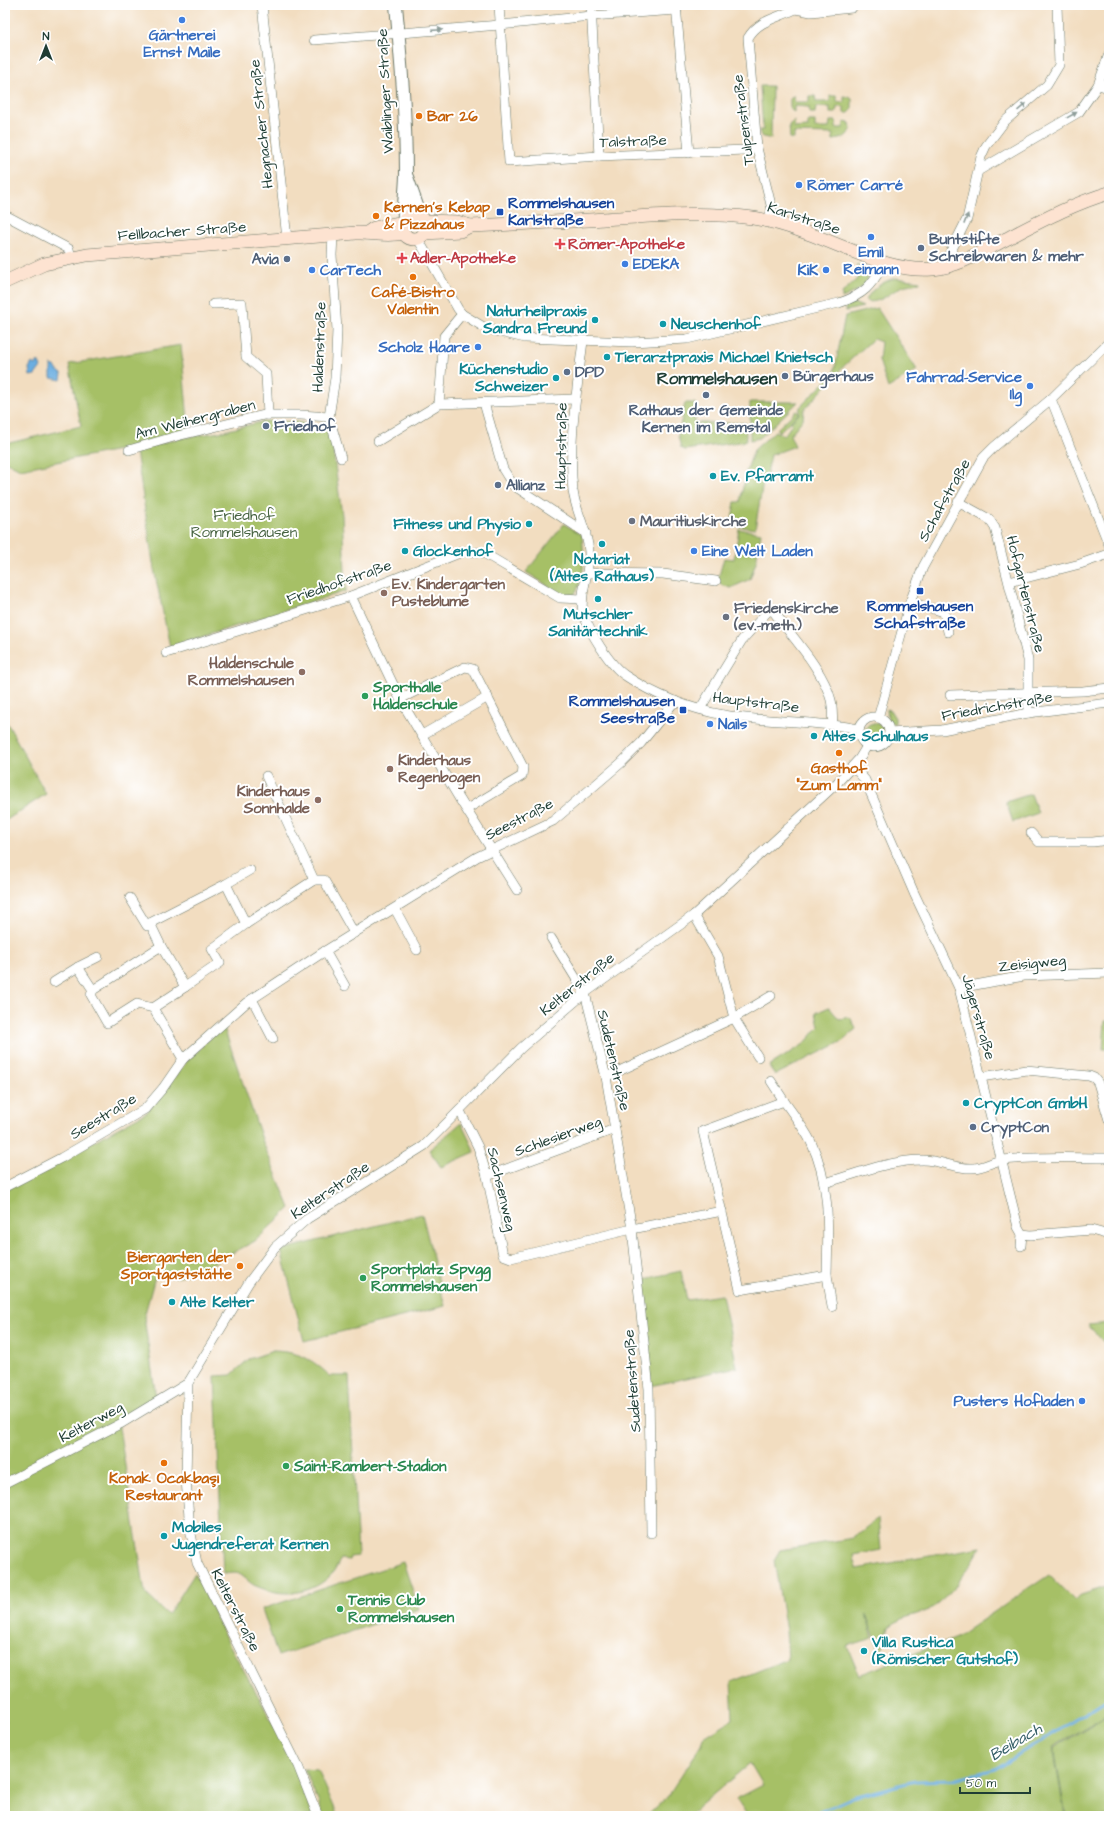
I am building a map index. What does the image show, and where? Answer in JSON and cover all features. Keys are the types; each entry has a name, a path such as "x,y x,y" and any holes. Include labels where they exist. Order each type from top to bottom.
{"main road":[{"name":"Karlstraße","path":"403,225 412,215 422,227 460,231 470,226 568,222 686,214 724,214 768,221 817,237 884,264 904,268 932,269 970,258 1058,212 1091,198 1109,193"},
{"name":"Fellbacher Straße","path":"5,282 44,264 71,258 146,249 367,233 374,228 403,225"},
{"path":"403,225 412,240 422,227"}],"street":[{"name":"Hegnacher Straße","path":"262,5 287,239"},
{"name":"Waiblinger Straße","path":"396,5 406,174 403,225"},
{"path":"499,5 500,25"},
{"path":"591,5 599,156"},
{"path":"943,267 967,219 981,157 986,146 1005,121 1047,85 1059,65 1057,5"},
{"path":"314,40 398,32 500,25 676,7 690,153"},
{"path":"799,7 811,12 852,8"},
{"name":"Tulpenstraße","path":"768,221 772,209 757,148 748,38 753,29 759,25 799,7"},
{"name":"Talstraße","path":"500,25 509,162 599,156 745,150 757,148"},
{"path":"978,171 1079,112 1098,85 1109,54"},
{"path":"1098,85 1109,88"},
{"name":"Waiblinger Straße","path":"406,174 422,227 462,314 487,329 524,338 632,342 687,339 839,303 859,296 872,284 884,264"},
{"path":"5,215 69,250 71,258"},
{"name":"Haldenstraße","path":"333,235 332,255 337,330 335,378 329,417 341,458"},
{"name":"Am Weihergraben","path":"214,304 242,303 246,357 266,374 268,415"},
{"path":"439,404 444,336 462,314"},
{"name":"Hauptstraße","path":"583,341 575,400 573,491 576,508 586,533 589,552 588,573 582,599 582,610 586,623 602,651 625,676 675,701 700,709 725,715 833,725 859,729"},
{"name":"Schafstraße","path":"878,718 910,602 923,567 983,458 1051,399 1109,342"},
{"path":"1051,399 1109,545"},
{"path":"378,441 439,404 575,400"},
{"path":"484,403 503,469 513,485 586,533"},
{"name":"Am Weihergraben","path":"129,450 177,436 268,415 329,417"},
{"name":"Hofgartenstraße","path":"958,502 988,519 995,528 1028,660 1028,713"},
{"name":"Friedhofstraße","path":"166,653 351,596 462,552 482,552 560,598 582,599"},
{"path":"1009,582 1080,564 1109,554"},
{"path":"588,573 663,574 716,581"},
{"path":"351,596 400,699 490,849 517,890"},
{"path":"910,602 944,612 948,632"},
{"path":"700,709 742,640 769,610 774,612 813,665 824,683 831,700 833,725"},
{"path":"400,699 465,667 473,669 523,767 522,776 467,809"},
{"name":"Friedrichstraße","path":"950,695 1029,691 1082,691 1109,688"},
{"path":"422,735 488,697"},
{"name":"Seestraße","path":"5,1187 61,1158 145,1109 163,1088 183,1059 252,1000 324,951 490,849 553,821 620,763 640,743 675,701"},
{"name":"Friedrichstraße","path":"889,733 942,730 1028,713 1109,703"},
{"path":"867,718 878,718 885,722 889,733 887,740 876,748 867,746 860,738 859,729 867,718"},
{"name":"Kelterstraße","path":"318,1816 298,1766 197,1563 190,1529 186,1480 188,1383 250,1282 275,1247 307,1219 424,1146 521,1048 584,993 694,915 835,785 867,746"},
{"name":"Jägerstraße","path":"852,766 865,780 914,893 959,988 982,1077 1000,1160 1018,1227 1022,1234 1021,1246"},
{"path":"266,776 314,880"},
{"path":"1031,833 1039,842 1094,842 1109,840"},
{"path":"130,898 147,926 250,870"},
{"path":"154,1008 220,963 212,949 246,924 314,880 324,880 354,933"},
{"path":"226,884 246,924"},
{"path":"394,909 417,950"},
{"path":"694,915 718,956 734,1018 758,1057"},
{"path":"150,924 185,987"},
{"path":"551,938 584,993"},
{"path":"92,990 161,946"},
{"path":"324,951 345,986"},
{"path":"54,982 98,957"},
{"path":"78,968 92,990 91,995 107,1023 137,1004 154,1008 183,1059"},
{"name":"Zeisigweg","path":"959,988 1024,976 1109,973"},
{"name":"Sudetenstraße","path":"584,993 606,1077 632,1229 649,1389 651,1533"},
{"path":"606,1077 734,1018 771,996"},
{"path":"252,1000 273,1039"},
{"path":"982,1077 1026,1070 1088,1076 1094,1078 1109,1120"},
{"path":"771,1081 811,1142 825,1183 829,1225 827,1274 832,1307"},
{"path":"784,1101 703,1131 730,1251 740,1290 827,1274"},
{"name":"Sachsenweg","path":"460,1111 478,1147 487,1176 503,1255 510,1258 632,1229"},
{"name":"Schlesierweg","path":"487,1176 615,1130"},
{"path":"825,1183 878,1167 912,1161 933,1161 962,1168 974,1168 982,1167 1000,1160 1109,1158"},
{"path":"632,1229 722,1211"},
{"path":"1022,1234 1031,1235 1091,1230 1109,1234"},
{"name":"Kelterweg","path":"5,1483 122,1423 188,1383"}],"green space":[{"path":"760,86 772,86 771,139 761,136 759,130 763,130"},
{"path":"794,95 794,102 809,102 809,96 815,96 816,102 830,102 830,96 837,96 837,102 844,103 844,96 849,97 852,99 852,110 849,113 844,113 844,107 837,107 836,113 830,113 830,107 816,107 815,113 809,113 809,107 794,106 794,112 790,109 790,99"},
{"path":"794,121 794,128 808,127 808,121 815,121 815,128 829,128 830,121 836,121 836,128 843,128 844,122 850,123 851,128 846,135 836,140 833,140 833,134 794,133 794,139 790,138 789,125"},
{"path":"857,264 868,273 868,278 860,289 842,298 842,293 857,279"},
{"path":"895,278 920,281 920,283 903,286 880,300 871,302 866,301 870,293 878,286"},
{"path":"853,303 863,307 846,311 844,305"},
{"path":"877,308 917,370 888,388 879,360 881,342 873,339 845,365 804,410 803,419 790,435 795,446 771,455 765,482 759,480 763,482 755,529 731,525 735,502 740,502 747,476 745,475 754,450 775,431 784,436 792,424 791,422 799,414 800,407 834,373 845,316"},
{"path":"181,345 189,431 129,448 20,469 5,461 5,444 81,426 69,364"},
{"path":"750,402 798,402 760,438 750,440"},
{"path":"685,403 695,403 695,423 746,423 746,441 685,450 681,448 678,436"},
{"path":"796,411 799,413 779,432 777,429"},
{"name":"Friedhof Rommelshausen","path":"265,421 297,422 330,429 342,515 346,591 170,647 154,569 136,451 176,439 220,432"},
{"path":"564,524 582,535 584,558 581,581 574,595 561,594 526,572"},
{"path":"739,529 761,533 756,562 750,579 731,588 721,585 718,579 724,558 734,559"},
{"path":"887,709 890,710 895,718 895,725 888,720"},
{"path":"5,719 46,794 5,821"},
{"path":"874,723 880,726 883,732 880,738 874,741 868,738 865,732 868,726"},
{"path":"1031,794 1038,813 1013,822 1006,802"},
{"path":"829,1007 839,1019 850,1017 856,1029 843,1041 775,1075 769,1066 804,1044 819,1027 816,1013"},
{"path":"1105,1021 1109,1021 1109,1049 1103,1049"},
{"path":"223,1025 264,1145 290,1208 255,1241 202,1269 179,1277 155,1277 144,1317 156,1398 118,1421 145,1593 168,1615 195,1573 219,1625 288,1754 313,1816 5,1816 5,1190 147,1112 186,1062"},
{"path":"461,1123 475,1152 441,1167 429,1150"},
{"name":"Sportplatz Spvgg Rommelshausen","path":"422,1214 445,1306 304,1341 281,1250"},
{"path":"681,1271 687,1300 722,1295 737,1367 650,1386 640,1280"},
{"path":"1109,1323 1109,1348 1088,1325"},
{"name":"Saint-Rambert-Stadion","path":"273,1351 290,1353 304,1357 317,1365 330,1376 349,1376 358,1556 350,1557 349,1560 341,1559 333,1573 316,1586 307,1590 287,1593 266,1590 254,1585 237,1573 223,1574 215,1376 231,1375 249,1359"},
{"path":"878,1518 881,1550 854,1555 856,1569 981,1547 958,1583 936,1606 903,1619 889,1627 881,1653 866,1614 873,1638 847,1646 859,1675 957,1637 1049,1575 1074,1600 1081,1595 1109,1586 1109,1714 1053,1747 1065,1816 747,1816 736,1799 763,1785 750,1763 688,1816 647,1816 669,1795 702,1744 704,1737 733,1719 731,1682 788,1659 786,1631 774,1560 780,1550 853,1538"},
{"name":"Tennis Club Rommelshausen","path":"403,1562 419,1609 278,1656 262,1609"},
{"path":"1109,1715 1109,1816 1066,1816 1054,1748"},
{"path":"304,1769 316,1770 319,1772 338,1816 323,1816"}],"water":[{"path":"38,361 41,367 35,375 30,376 29,368 32,363 35,365"},
{"path":"51,365 55,366 62,374 61,380 51,378"}],"waterway":[{"name":"Beibach","path":"810,1816 853,1797 915,1781 954,1780 995,1769 1109,1698"}],"place":[{"name":"Gärtnerei Ernst Maile","path":"182,20"},
{"name":"Bar 26","path":"419,116"},
{"name":"Römer Carré","path":"799,185"},
{"name":"Rommelshausen Karlstraße","path":"500,212"},
{"name":"Kernen's Kebap & Pizzahaus","path":"376,216"},
{"name":"Emil Reimann","path":"871,237"},
{"name":"Römer-Apotheke","path":"560,244"},
{"name":"Buntstifte Schreibwaren & mehr","path":"921,248"},
{"name":"Adler-Apotheke","path":"402,258"},
{"name":"Avia","path":"287,259"},
{"name":"EDEKA","path":"625,264"},
{"name":"CarTech","path":"312,270"},
{"name":"KiK","path":"826,270"},
{"name":"Café-Bistro Valentin","path":"413,277"},
{"name":"Naturheilpraxis Sandra Freund","path":"595,320"},
{"name":"Neuschenhof","path":"663,324"},
{"name":"Scholz Haare","path":"478,347"},
{"name":"Tierarztpraxis Michael Knietsch","path":"607,357"},
{"name":"DPD","path":"567,372"},
{"name":"Bürgerhaus","path":"785,376"},
{"name":"Küchenstudio Schweizer","path":"556,378"},
{"name":"Fahrrad-Service Ilg","path":"1030,386"},
{"name":"Rathaus der Gemeinde Kernen im Remstal","path":"706,395"},
{"name":"Friedhof","path":"266,426"},
{"name":"Ev. Pfarramt","path":"713,476"},
{"name":"Allianz","path":"498,485"},
{"name":"Mauritiuskirche","path":"632,521"},
{"name":"Fitness und Physio","path":"529,524"},
{"name":"Notariat (Altes Rathaus)","path":"602,544"},
{"name":"Glockenhof","path":"405,551"},
{"name":"Eine Welt Laden","path":"694,551"},
{"name":"Rommelshausen Schafstraße","path":"920,591"},
{"name":"Ev. Kindergarten Pusteblume","path":"384,593"},
{"name":"Mutschler Sanitärtechnik","path":"598,599"},
{"name":"Friedenskirche (ev.-meth.)","path":"726,617"},
{"name":"Haldenschule Rommelshausen","path":"302,672"},
{"name":"Sporthalle Haldenschule","path":"365,696"},
{"name":"Rommelshausen Seestraße","path":"683,710"},
{"name":"Nails","path":"710,724"},
{"name":"Altes Schulhaus","path":"814,736"},
{"name":"Gasthof \"Zum Lamm\"","path":"839,753"},
{"name":"Kinderhaus Regenbogen","path":"390,769"},
{"name":"Kinderhaus Sonnhalde","path":"318,800"},
{"name":"CryptCon GmbH","path":"966,1103"},
{"name":"CryptCon","path":"973,1127"},
{"name":"Biergarten der Sportgaststätte","path":"240,1266"},
{"name":"Sportplatz Spvgg Rommelshausen","path":"363,1278"},
{"name":"Alte Kelter","path":"172,1302"},
{"name":"Pusters Hofladen","path":"1082,1401"},
{"name":"Konak Ocakbaşı Restaurant","path":"164,1463"},
{"name":"Saint-Rambert-Stadion","path":"286,1466"},
{"name":"Mobiles Jugendreferat Kernen","path":"164,1536"},
{"name":"Tennis Club Rommelshausen","path":"340,1609"},
{"name":"Villa Rustica (Römischer Gutshof)","path":"864,1651"}],"district":[{"name":"Rommelshausen","path":"717,378"}]}
